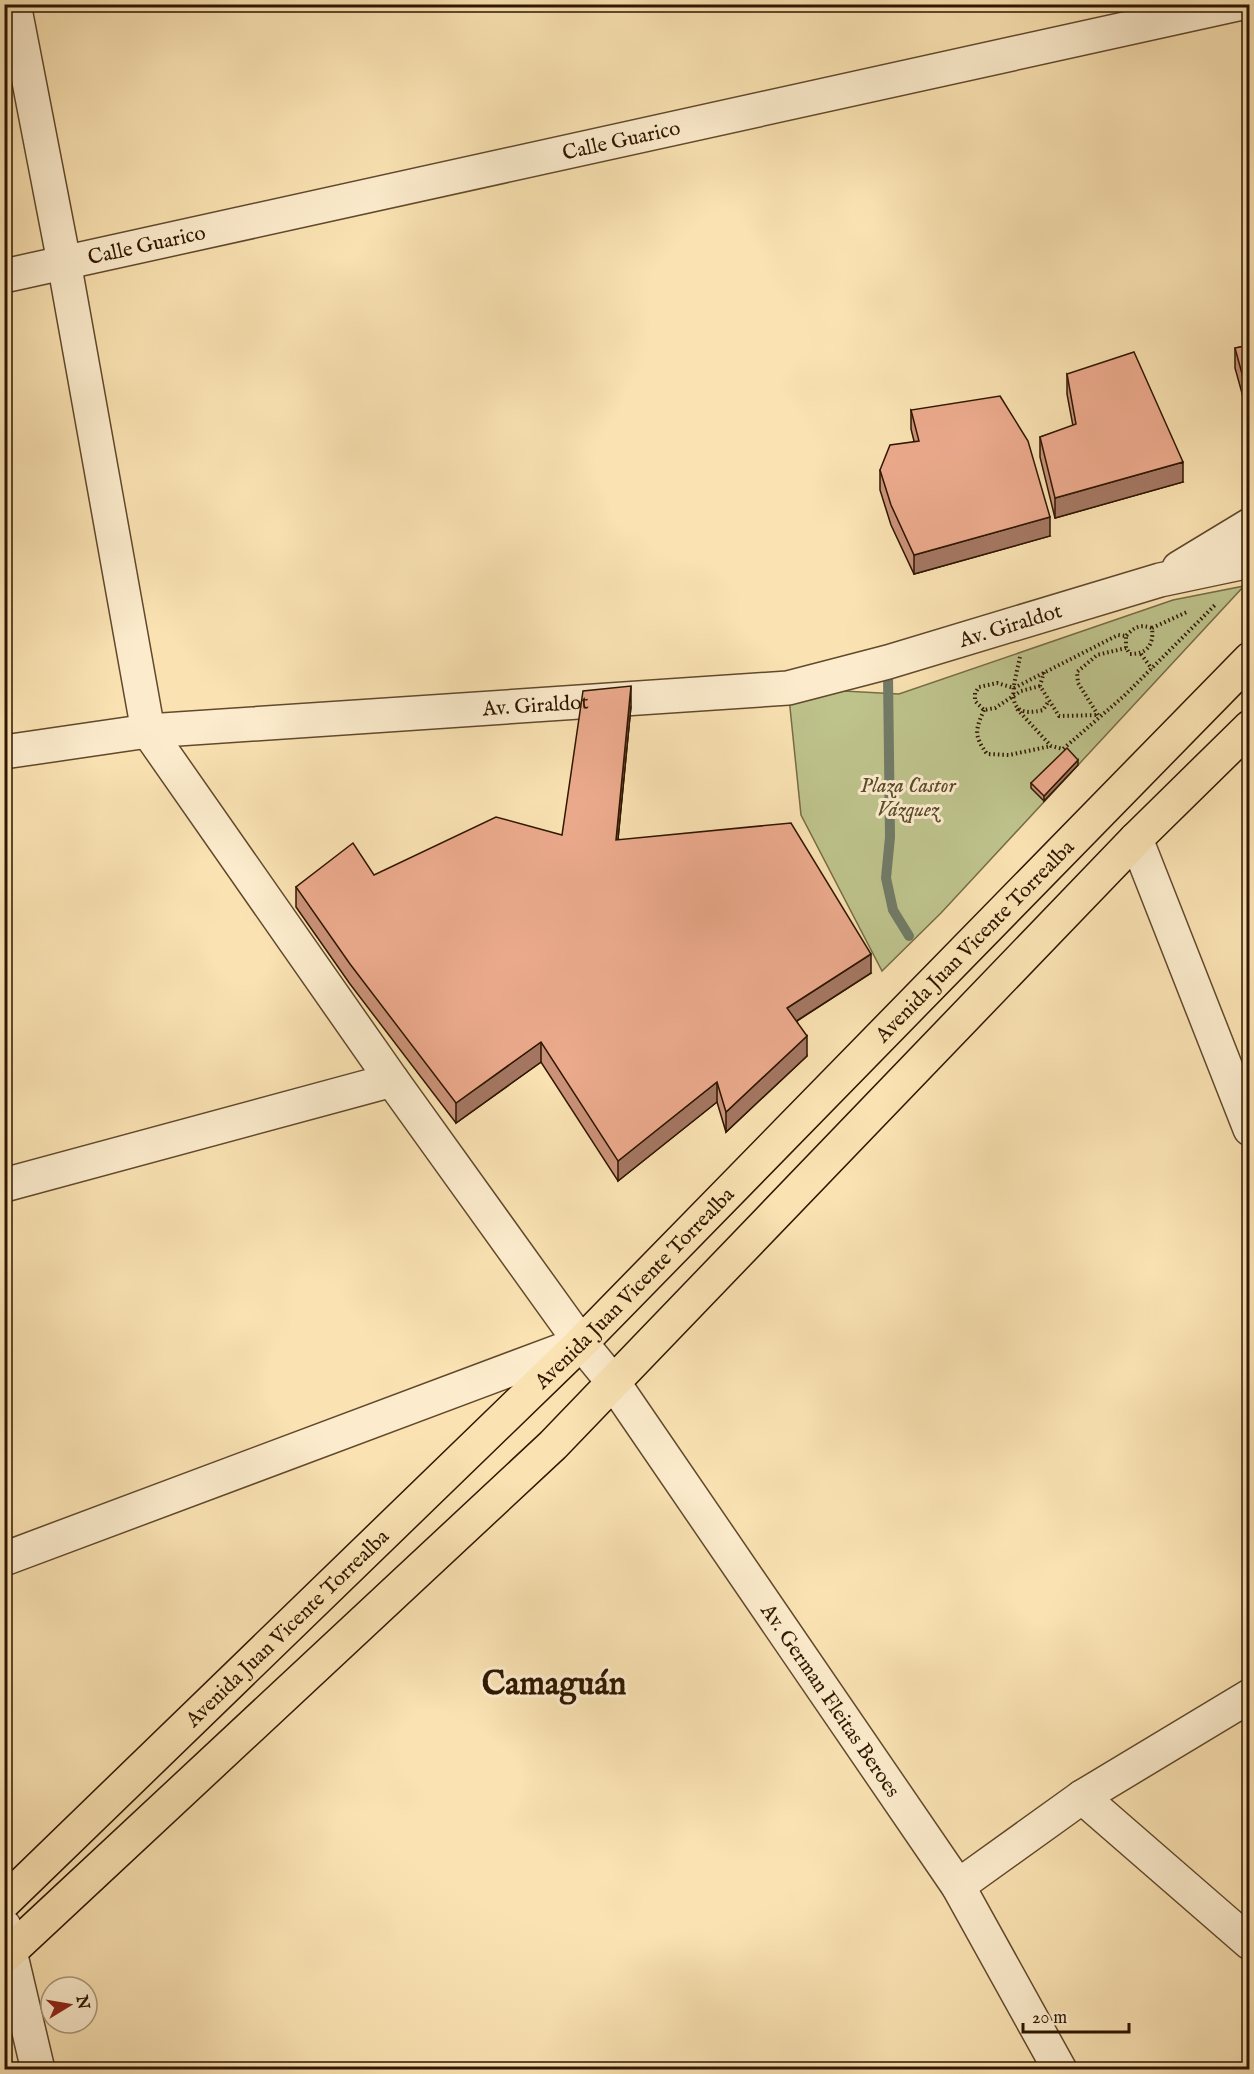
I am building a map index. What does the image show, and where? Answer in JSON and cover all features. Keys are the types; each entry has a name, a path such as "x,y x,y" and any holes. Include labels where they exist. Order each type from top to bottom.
{"highway":[{"name":"Avenida Juan Vicente Torrealba","path":"4,1902 581,1344 1250,659"},
{"path":"6,1945 553,1445 1136,839 1250,727"}],"street":[{"path":"14,4 64,262 148,731"},
{"name":"Calle Guarico","path":"4,276 1238,4"},
{"name":"Av. Giraldot","path":"1160,580 1250,525"},
{"name":"Av. Giraldot","path":"4,752 148,731 788,688 888,662 1160,580 1250,561"},
{"name":"Av. German Fleitas Beroes","path":"148,731 392,1080 581,1344 613,1382 958,1886 1060,2070"},
{"path":"1136,839 1250,1129"},
{"path":"4,1185 392,1080"},
{"path":"4,1559 581,1344"},
{"path":"958,1886 1082,1797 1250,1696"},
{"path":"1082,1797 1250,1943"},
{"path":"6,1945 38,2070"}],"path":[{"path":"984,710 978,724 976,740 987,754 1009,755 1051,746 1063,748 1152,669 1223,597"},
{"path":"1031,619 1020,653 1014,696 1017,709 1051,746"},
{"path":"1144,626 1152,628 1154,639 1151,646 1141,654 1130,654 1126,648 1126,636 1133,628 1144,626"},
{"path":"984,710 975,700 975,693 979,687 997,683 1014,688 1118,635 1126,636"},
{"path":"1098,715 1077,682 1077,672 1097,655 1126,648"},
{"path":"1141,654 1152,669"},
{"path":"1040,686 1044,671"},
{"path":"1040,686 1047,694 1048,702 1059,716 1098,715"},
{"path":"984,710 995,708 1014,696 1040,686"},
{"path":"1017,709 1026,714 1033,713 1042,710 1048,702"}],"green space":[{"name":"Plaza Castor Vázquez","path":"1244,586 941,913 882,971 801,815 788,688 899,694 1173,600"}],"building":[{"path":"1250,345 1250,403 1235,348"},
{"path":"1134,352 1183,462 1055,498 1040,437 1076,424 1067,374"},
{"path":"1000,396 1028,441 1050,517 914,555 891,505 880,470 890,445 919,441 911,410"},
{"path":"631,686 616,840 791,823 871,954 787,1008 807,1036 726,1112 717,1082 618,1161 541,1042 456,1103 350,964 296,887 353,843 374,875 496,817 562,835 583,691"},
{"path":"1067,748 1078,760 1044,796 1031,783"}],"waterway":[{"path":"888,675 890,837 886,878 893,910 909,936"}],"district":[{"name":"Camaguán","path":"554,1682"}]}
